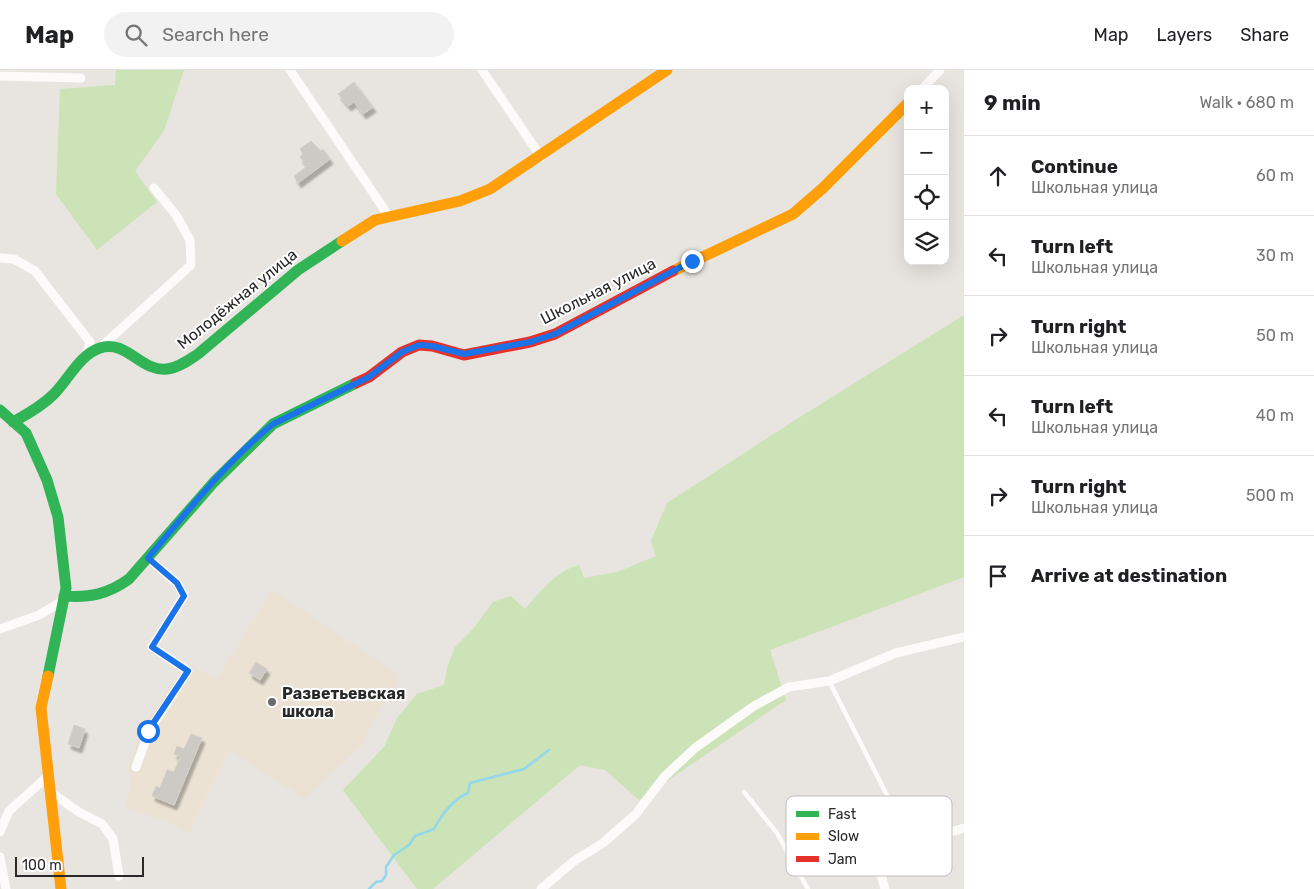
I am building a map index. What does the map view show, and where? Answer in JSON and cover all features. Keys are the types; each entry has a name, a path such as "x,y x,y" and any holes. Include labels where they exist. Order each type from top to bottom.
{"street":[{"path":"290,70 390,218"},
{"path":"482,70 541,156"},
{"name":"Молодёжная улица","path":"100,348 113,346 127,351 153,368 166,369 182,364 198,354 298,270 376,220 460,201 490,189 667,70"},
{"path":"926,85 940,70"},
{"path":"0,76 81,78"},
{"name":"Школьная улица","path":"64,598 98,597 115,590 129,579 214,482 273,424 369,377 402,352 419,345 432,346 464,354 530,342 555,334 692,261 794,214 823,188 904,107"},
{"path":"14,422 34,411 54,394 86,357 100,348 190,264 190,240 176,215 154,188"},
{"path":"0,258 14,259 35,271 90,342 86,357"},
{"path":"0,410 26,433 47,480 58,517 66,588 41,708 44,747 52,793 54,840 61,889"},
{"path":"136,767 148,731 188,671 152,647 184,596 177,583 148,558"},
{"path":"0,629 40,615 64,598"},
{"path":"541,889 574,860 603,843 636,814 664,777 695,748 754,706 789,687 829,681 896,653 964,637"},
{"path":"0,832 9,812 49,775"},
{"path":"52,793 102,824 113,839 119,876"},
{"path":"952,832 964,828"},
{"path":"0,856 6,889"},
{"path":"882,876 885,889"}],"lane":[{"path":"829,681 888,796"},
{"path":"744,792 776,833 786,850"},
{"path":"801,876 808,889"}],"shaded area":[{"name":"Разветьевская школа","path":"272,590 400,676 359,748 305,799 230,750 193,823 191,833 168,821 125,808 132,775 127,772 143,726 186,664 217,679"}],"green space":[{"path":"116,70 184,70 164,131 135,171 157,202 97,250 56,194 60,89 115,85"},
{"path":"964,315 964,577 770,650 786,700 639,800 605,770 580,765 433,889 417,889 343,790 384,747 397,718 417,694 444,685 447,668 455,647 473,629 493,602 511,596 525,609 549,582 571,568 579,565 584,578 617,572 656,556 651,541 667,503 800,417"}],"building":[{"path":"354,82 373,107 363,114 354,102 348,106 338,94"},
{"path":"311,141 321,151 323,149 330,159 298,183 294,176 307,166 300,157 303,154 300,149"},
{"path":"256,662 267,669 260,680 249,673"},
{"path":"74,725 85,729 79,748 68,744"},
{"path":"191,734 202,738 174,805 152,796 156,786 160,788 167,770 174,772 180,757 174,754 177,746 184,749"}],"waterway":[{"path":"369,889 376,882 382,881 386,875 386,867 394,855 409,845 415,836 434,829 448,808 457,799 468,793 470,783 524,769 549,750"}],"traffic: fast":[{"path":"13,422 49,398 86,356 100,348 109,346 118,348 149,366 158,369 167,369 183,363 198,354 298,270 342,241"},
{"path":"64,596 98,594 114,588 129,579 214,482 273,424 356,383"},
{"path":"0,410 26,433 47,480 58,517 66,588 48,676"}],"traffic: slow":[{"path":"342,241 375,220 460,201 490,189 667,70"},
{"path":"673,271 793,214 823,188 904,107"},
{"path":"48,676 41,708 61,889"}],"traffic: jam":[{"path":"356,383 369,377 402,352 419,345 432,346 464,355 530,342 555,334 673,271"}],"place":[{"name":"Разветьевская школа","path":"272,702"}],"route":[{"path":"148,731 188,671 152,647 184,596 177,583 148,558 214,482 261,433 273,424 369,377 402,352 419,345 432,346 452,353 464,354 530,342 555,334 692,261"}]}
